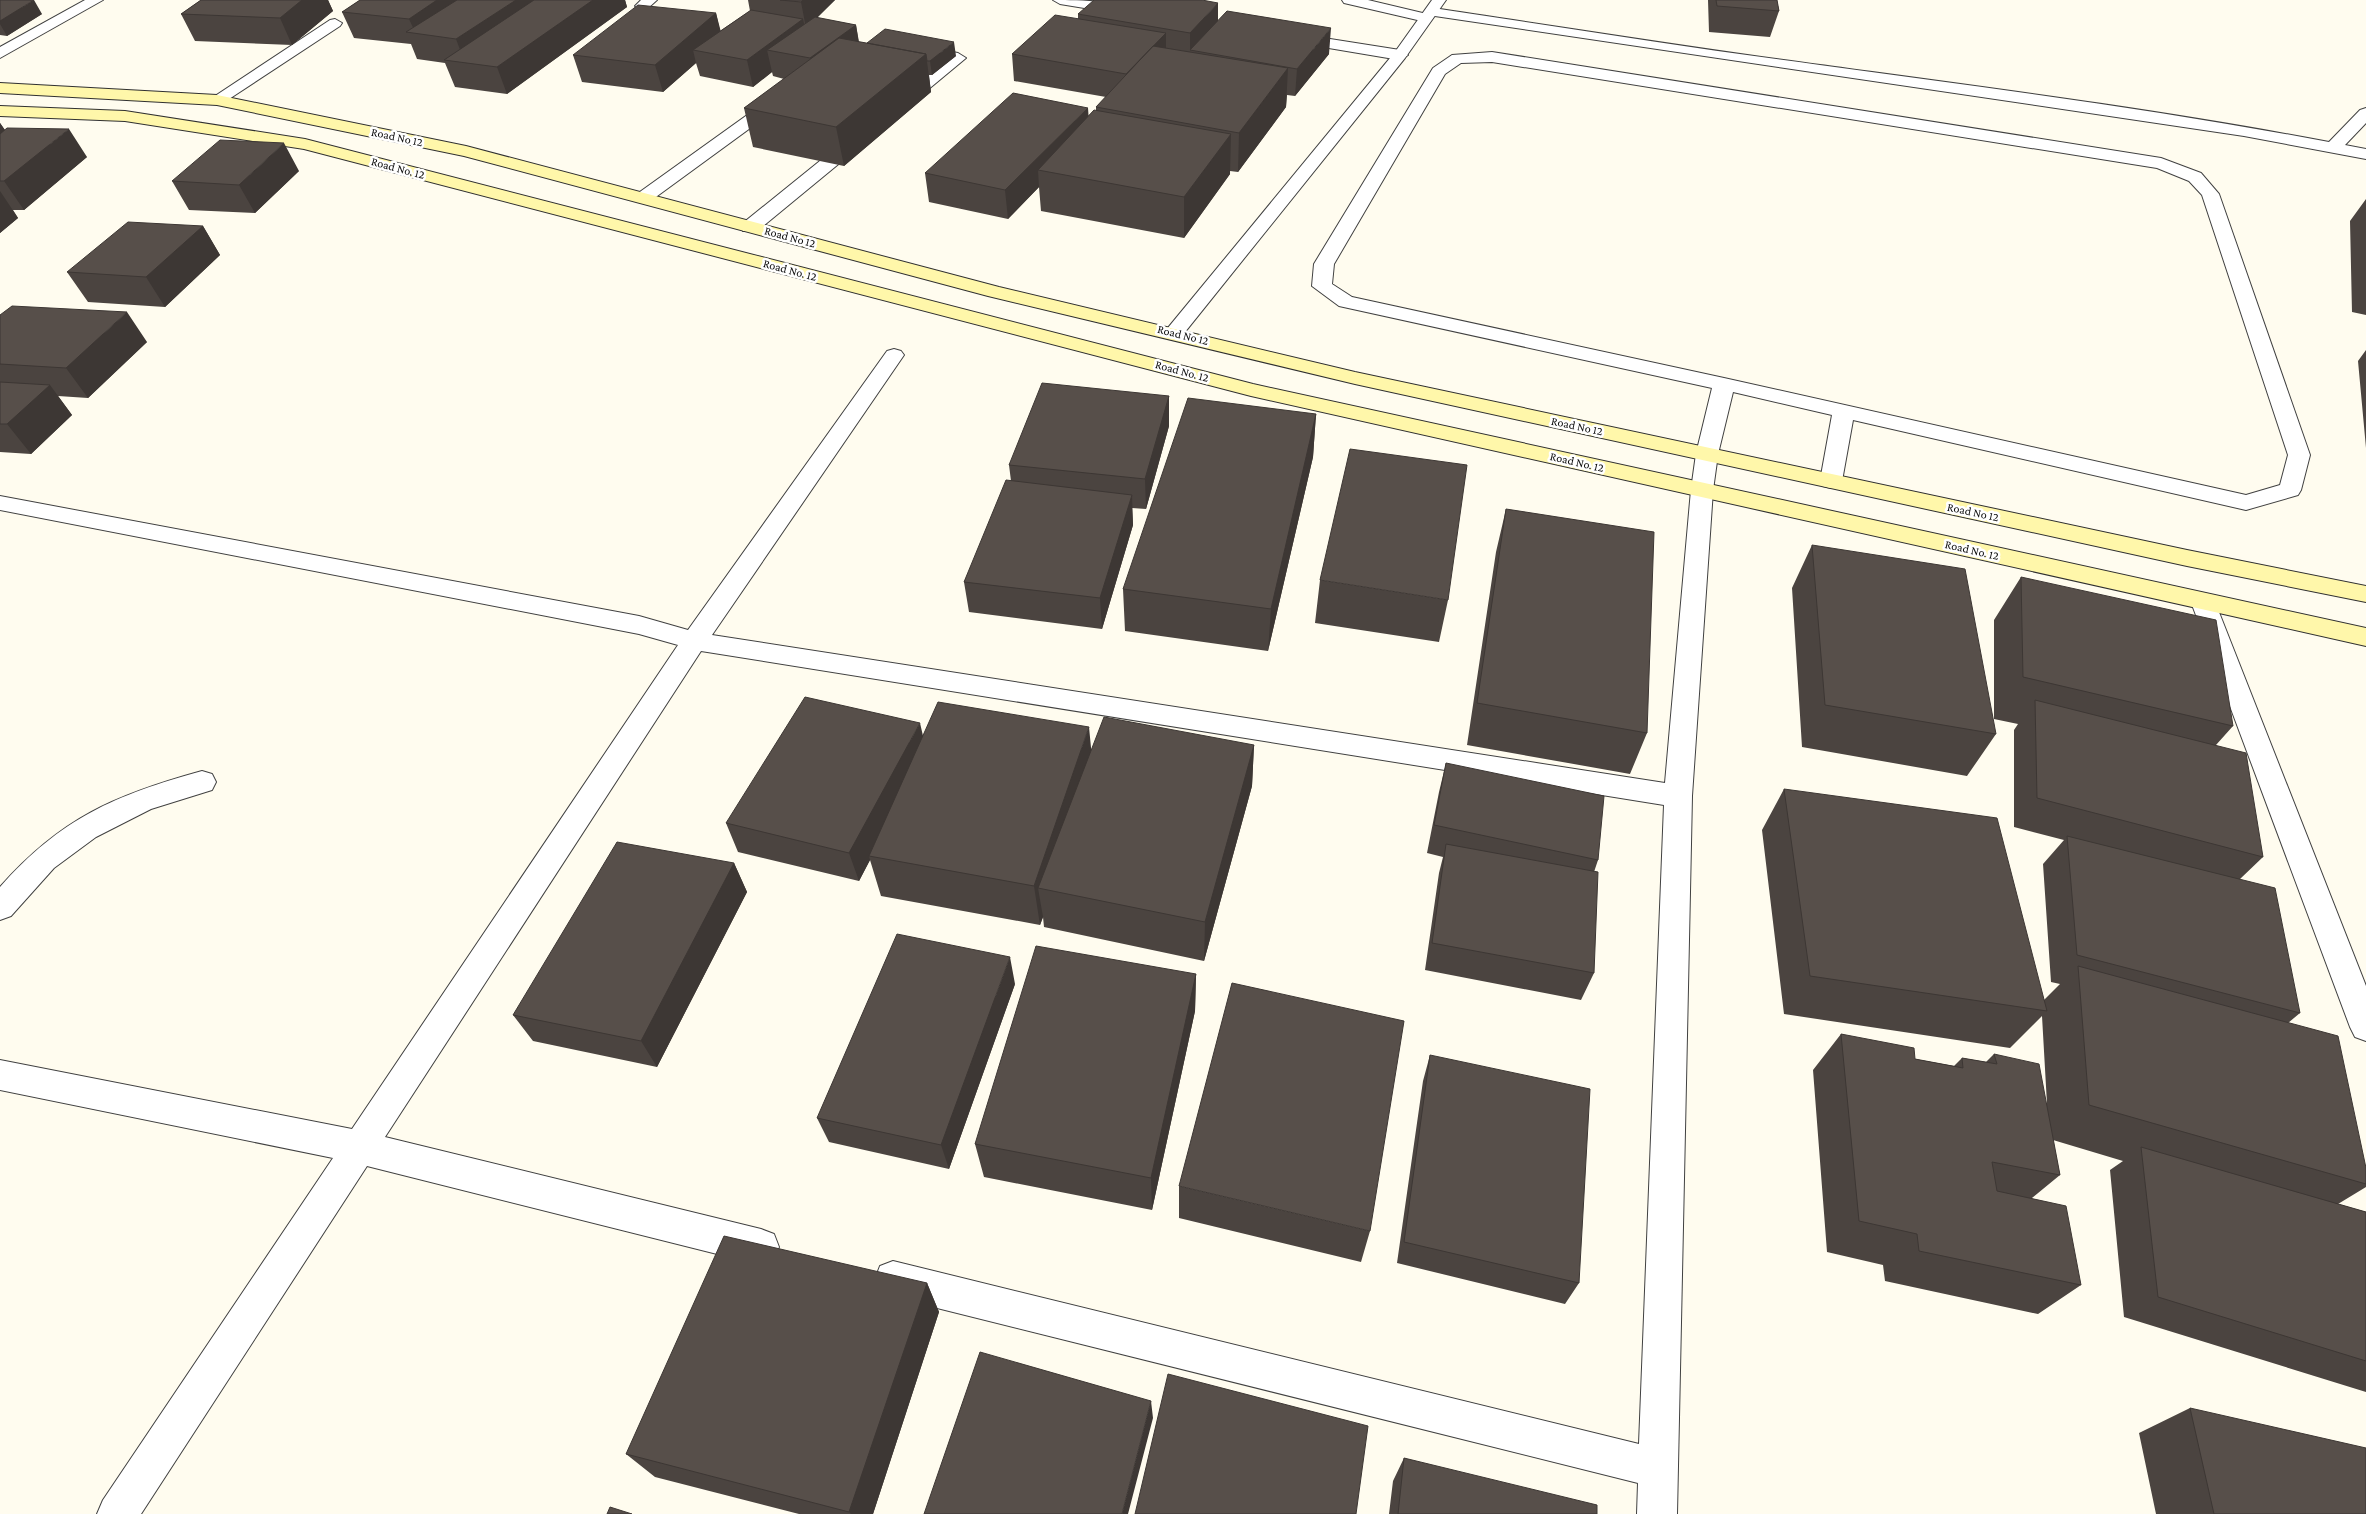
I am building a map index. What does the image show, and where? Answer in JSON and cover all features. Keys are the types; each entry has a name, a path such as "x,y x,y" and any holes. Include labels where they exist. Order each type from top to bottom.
{"main road":[{"name":"Road No 12","path":"0,88 217,100 466,151 995,292 1174,333 1355,378 2366,594"},
{"name":"Road No. 12","path":"0,111 125,116 305,144 1251,390 2366,637"}],"street":[{"path":"0,53 96,0"},
{"path":"1060,0 1137,12"},
{"path":"1349,0 1432,10 1820,70 1932,84 2244,131 2366,154"},
{"path":"1174,333 1400,55 1432,10"},
{"path":"217,100 335,23"},
{"path":"1273,34 1400,55"},
{"path":"889,114 958,58 904,49"},
{"path":"1492,57 2161,163 2194,177 2210,194 2299,455 2290,490 2246,503 1724,384 1346,302 1322,286 1324,264 1439,71 1457,58 1492,57"},
{"path":"642,198 787,94"},
{"path":"2333,148 2366,113"},
{"path":"750,227 873,126"},
{"path":"117,1514 694,642 894,355"},
{"path":"1657,1514 1678,796 1702,490 1707,454 1724,384"},
{"path":"1831,481 1844,411"},
{"path":"0,503 639,625 694,642 1678,796"},
{"path":"2203,602 2366,1027"},
{"path":"0,907 50,854 98,820 151,796 202,782"},
{"path":"0,1075 358,1148 794,1255"},
{"path":"862,1272 1658,1468"}],"building":[{"path":"0,0 34,0 0,21"},
{"path":"201,0 302,0 280,18 181,14"},
{"path":"360,0 437,0 409,19 342,12"},
{"path":"457,0 516,0 456,39 406,32"},
{"path":"534,0 593,0 497,67 444,60"},
{"path":"780,0 803,0 801,2"},
{"path":"1094,0 1202,0 1218,3 1190,33 1078,14"},
{"path":"1716,0 1777,0 1779,11 1717,6"},
{"path":"638,5 716,13 655,65 573,55"},
{"path":"751,10 803,19 747,60 693,50"},
{"path":"1227,11 1331,28 1297,69 1190,50"},
{"path":"1055,15 1166,33 1126,74 1012,54"},
{"path":"815,17 856,25 810,58 767,50"},
{"path":"885,29 954,42 930,61 927,61 926,54 867,43"},
{"path":"839,38 926,54 836,127 744,108"},
{"path":"1153,46 1288,68 1239,133 1096,107"},
{"path":"1013,93 1088,108 1005,190 925,173"},
{"path":"1094,110 1231,134 1184,197 1038,170"},
{"path":"7,128 69,129 4,181 0,181 0,134"},
{"path":"220,140 284,143 239,185 172,181"},
{"path":"128,222 203,226 146,277 67,272"},
{"path":"12,306 127,312 66,368 0,364 0,315"},
{"path":"0,382 50,385 7,424 0,424"},
{"path":"1042,383 1169,396 1145,479 1009,465"},
{"path":"1188,398 1316,414 1271,609 1123,589"},
{"path":"1350,449 1467,465 1448,600 1320,580"},
{"path":"1006,480 1132,495 1100,598 964,582"},
{"path":"1506,509 1654,532 1647,733 1477,703"},
{"path":"1812,545 1965,569 1996,734 1825,705"},
{"path":"2021,577 2216,620 2233,726 2023,677"},
{"path":"805,697 920,723 849,853 726,823"},
{"path":"2035,700 2246,753 2263,857 2037,798"},
{"path":"938,702 1089,727 1034,886 869,856"},
{"path":"1104,717 1254,745 1205,922 1038,888"},
{"path":"1446,763 1604,796 1598,860 1434,825"},
{"path":"1784,789 1997,818 2047,1011 1810,976"},
{"path":"2067,836 2275,888 2300,1013 2077,955"},
{"path":"617,842 734,863 641,1041 513,1015"},
{"path":"1446,844 1598,872 1594,973 1432,943"},
{"path":"897,934 1010,957 941,1145 817,1118"},
{"path":"1036,946 1196,974 1151,1178 975,1144"},
{"path":"2078,966 2338,1036 2366,1168 2366,1184 2089,1105"},
{"path":"1232,983 1404,1021 1370,1231 1179,1186"},
{"path":"1841,1034 1914,1048 1915,1059 1963,1068 1962,1058 1997,1064 1994,1054 2039,1064 2060,1175 1992,1162 1997,1191 2066,1206 2081,1285 1919,1251 1917,1234 1859,1221"},
{"path":"1430,1055 1590,1089 1579,1283 1404,1242"},
{"path":"2141,1147 2366,1212 2366,1361 2158,1297"},
{"path":"724,1236 927,1283 849,1512 626,1454"},
{"path":"980,1352 1151,1401 1122,1514 924,1514"},
{"path":"1168,1374 1368,1426 1356,1514 1135,1514"},
{"path":"2190,1408 2366,1448 2366,1514 2214,1514"},
{"path":"1404,1458 1597,1505 1597,1514 1398,1514"},
{"path":"610,1507 632,1514 607,1514"}]}
